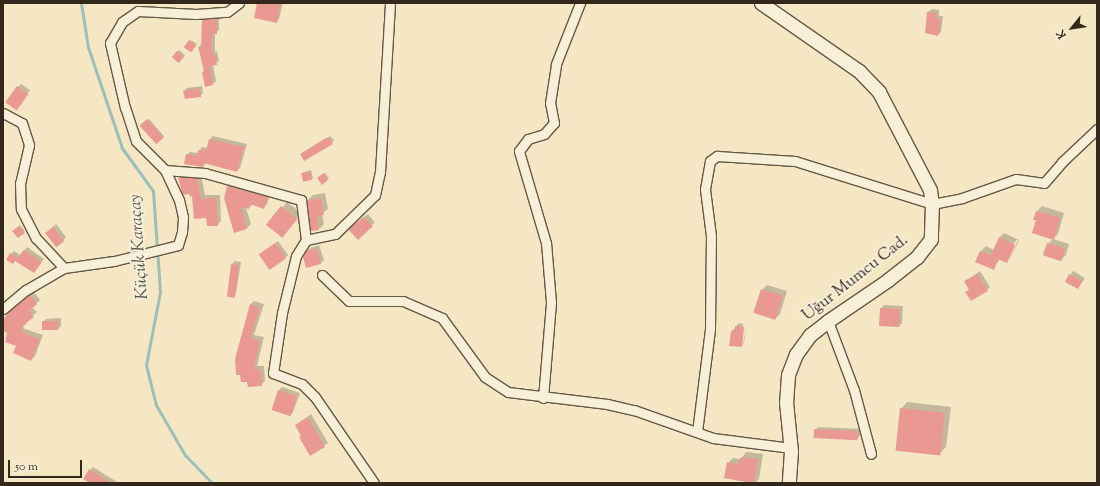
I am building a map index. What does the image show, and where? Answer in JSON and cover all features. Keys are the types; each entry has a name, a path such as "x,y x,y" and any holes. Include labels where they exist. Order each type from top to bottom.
{"street":[{"path":"3,309 26,290 64,268 114,261 178,245 182,232 183,217 179,200 165,170 136,141 125,108 110,43 122,22 138,11 196,14 227,12 239,3"},
{"path":"306,240 335,234 375,195 380,172 390,3"},
{"path":"543,398 552,302 546,243 519,151 528,139 544,134 554,123 550,103 556,64 580,3"},
{"name":"Uğur Mumcu Cad.","path":"761,3 859,71 879,92 930,190 932,204 931,239 917,257 888,280 810,335 796,354 788,375 786,402 791,448 789,483"},
{"path":"3,113 22,123 29,145 20,184 21,209 36,238 64,268"},
{"path":"696,432 710,329 711,236 705,189 710,161 718,156 795,162 932,204 962,198 1016,179 1044,183 1062,162 1097,129"},
{"path":"165,170 205,173 301,200 306,240 296,256 282,313 273,373 302,384 311,393 374,483"},
{"path":"322,275 349,300 403,301 442,318 485,376 508,392 543,398 607,404 634,410 713,438 791,448"},
{"path":"828,321 854,390 871,454"}],"building":[{"path":"257,3 281,3 277,23 254,18"},
{"path":"927,12 937,13 936,19 941,19 938,36 925,33"},
{"path":"217,19 217,34 212,34 212,54 214,54 217,65 210,66 213,85 205,87 202,72 204,71 198,46 201,49 202,20"},
{"path":"189,40 196,45 191,53 184,47"},
{"path":"177,51 184,57 179,63 172,57"},
{"path":"17,86 28,94 17,110 5,102"},
{"path":"199,88 201,97 185,99 183,91"},
{"path":"147,119 164,138 156,144 140,126"},
{"path":"326,138 329,138 333,144 304,161 300,154"},
{"path":"209,139 244,147 237,172 204,163 203,167 184,164 186,154 197,156 198,150 206,151"},
{"path":"310,171 312,180 303,182 301,173"},
{"path":"324,173 328,180 322,185 317,178"},
{"path":"178,178 197,178 201,199 216,198 218,226 207,226 206,218 194,219 192,196 190,197 189,194 183,195"},
{"path":"227,186 268,197 264,209 250,204 249,209 241,207 247,229 234,233 224,198"},
{"path":"321,198 324,215 317,216 319,230 311,231 307,200"},
{"path":"281,206 297,219 282,238 266,225"},
{"path":"1036,211 1060,218 1054,240 1032,233 1036,220 1033,220"},
{"path":"364,217 373,226 358,240 348,229"},
{"path":"19,226 25,233 18,238 12,231"},
{"path":"53,227 64,241 56,247 45,233"},
{"path":"999,237 1015,245 1007,263 998,259 994,270 975,262 980,251 991,255"},
{"path":"275,243 286,259 270,270 259,254"},
{"path":"1047,243 1065,249 1061,261 1043,255"},
{"path":"316,248 321,264 306,268 303,257 306,251"},
{"path":"24,250 42,262 34,273 15,261 13,264 6,260 10,253 17,257 15,260"},
{"path":"231,264 239,265 235,298 227,297"},
{"path":"977,274 988,291 971,301 965,292 969,290 964,281"},
{"path":"1069,274 1082,281 1078,289 1065,282"},
{"path":"761,289 783,296 775,320 753,313"},
{"path":"30,295 37,304 29,311 34,317 22,326 24,328 20,332 40,339 31,361 13,353 16,346 5,342 7,333 3,331 3,320 10,311"},
{"path":"250,304 260,308 250,338 260,341 254,370 260,369 262,386 248,387 247,382 241,382 240,375 236,375 235,359"},
{"path":"880,308 900,309 899,327 879,326"},
{"path":"42,321 58,321 58,330 42,330"},
{"path":"735,326 744,327 742,347 729,346 731,331 735,330"},
{"path":"278,390 297,396 291,416 272,410"},
{"path":"900,408 945,413 940,455 896,451"},
{"path":"308,417 325,447 310,456 299,437 301,436 295,425"},
{"path":"814,429 858,431 857,440 814,438"},
{"path":"741,457 758,459 754,483 724,478 727,462 738,464"},
{"path":"89,469 111,483 90,483 83,479"}],"waterway":[{"name":"Küçük Karaçay","path":"81,3 88,47 122,148 153,191 160,292 146,365 156,405 185,455 212,483"}]}
